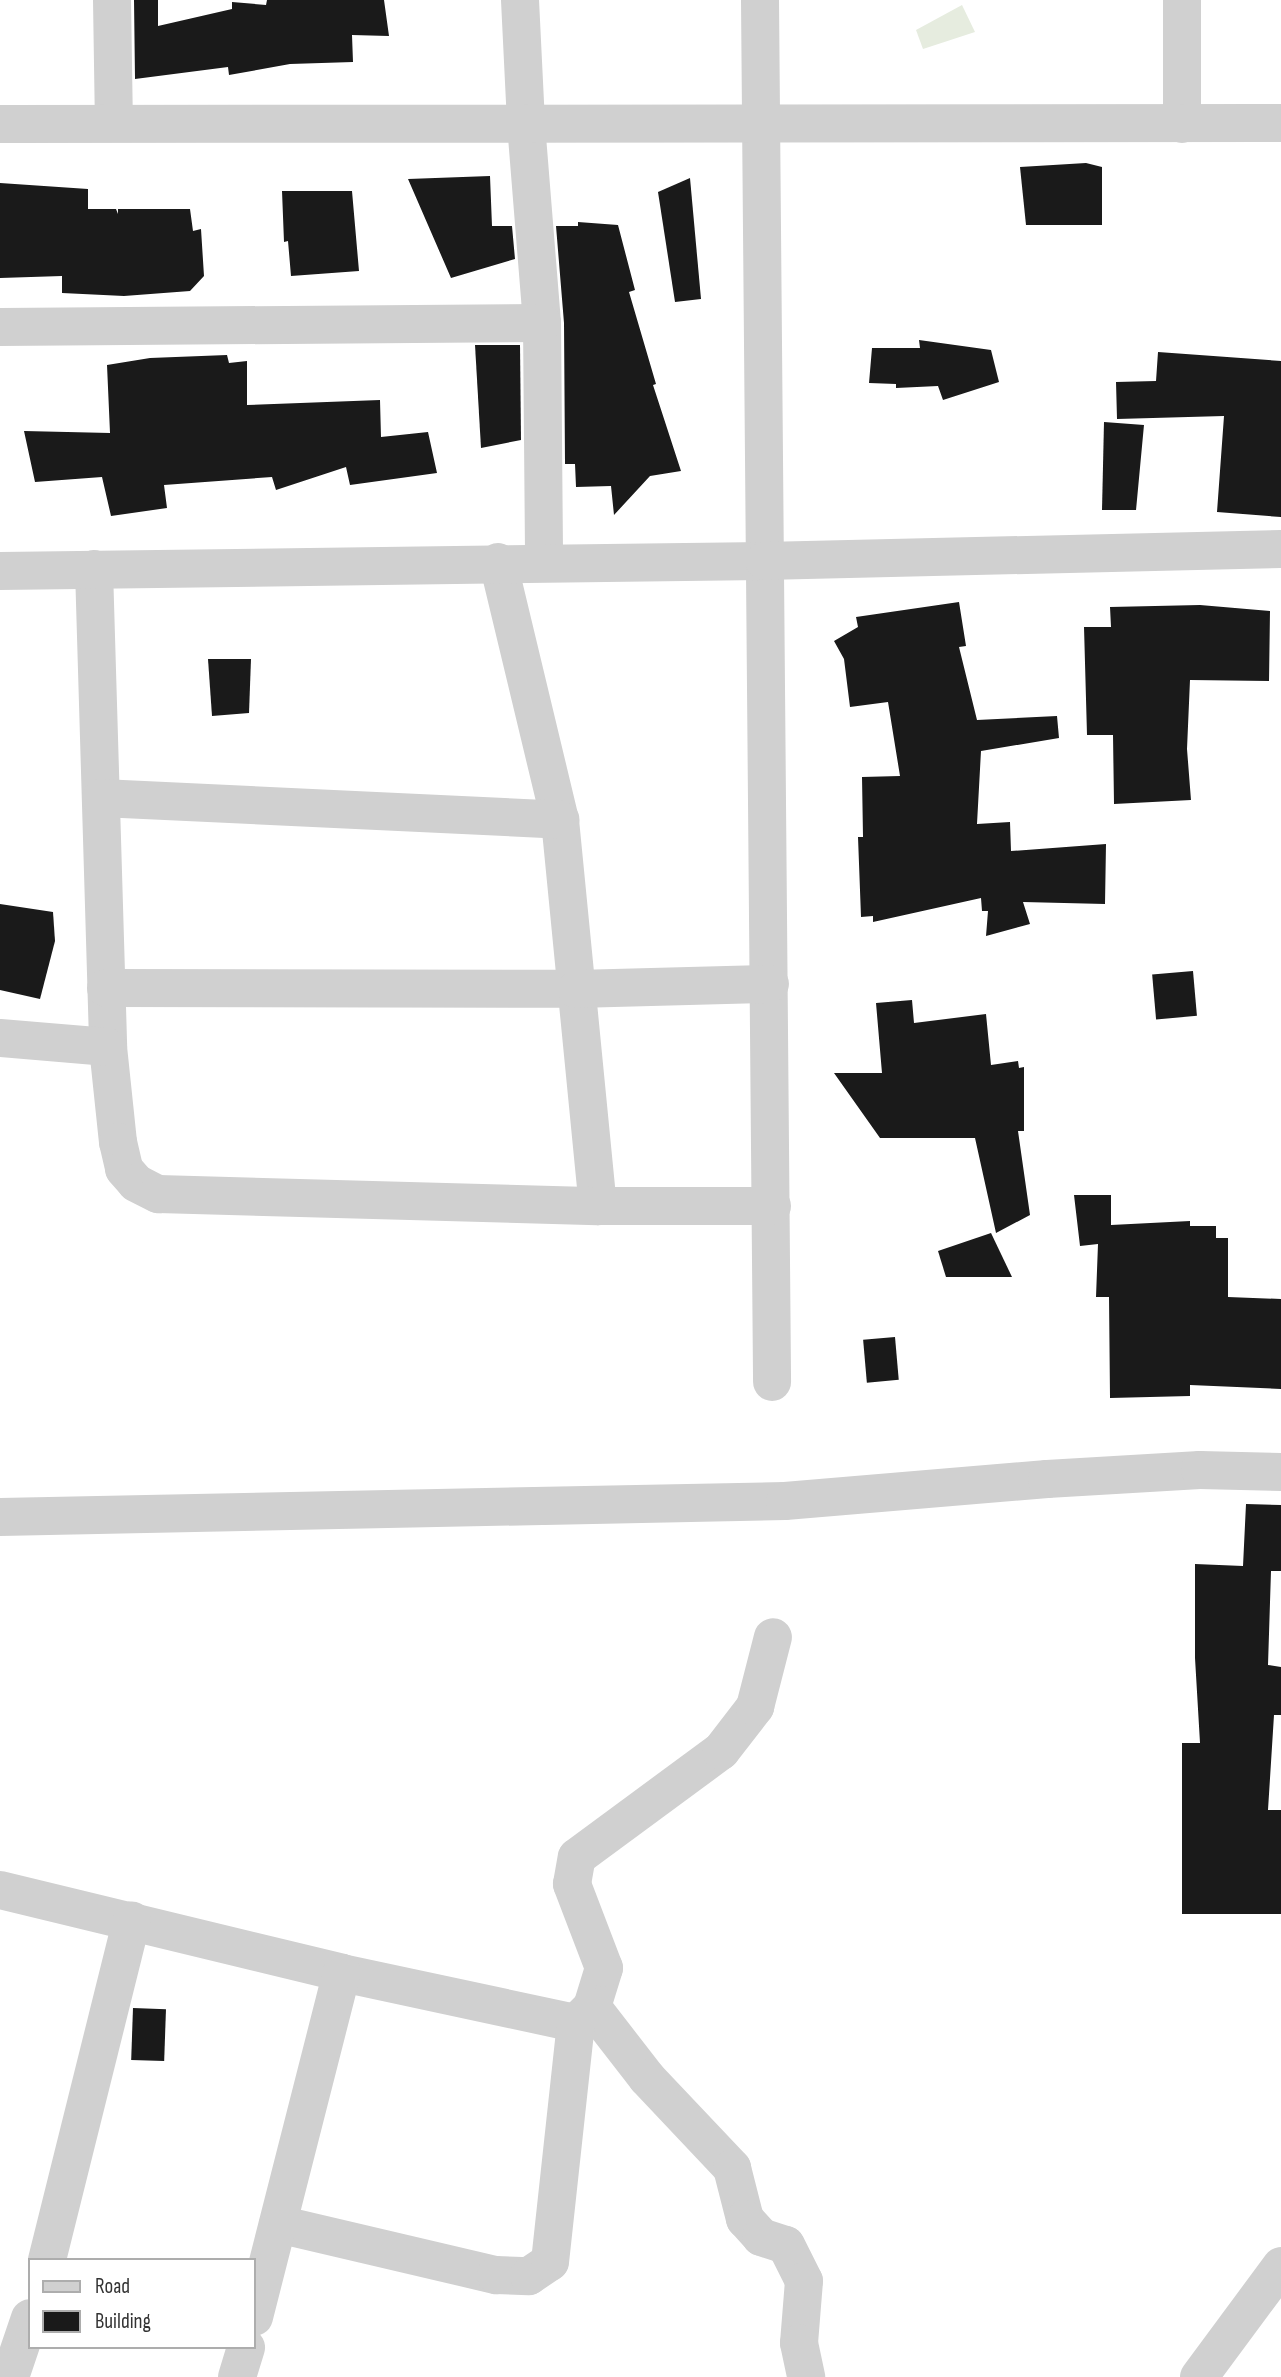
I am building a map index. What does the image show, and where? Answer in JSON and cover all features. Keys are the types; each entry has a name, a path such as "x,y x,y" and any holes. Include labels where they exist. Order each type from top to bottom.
{"street":[{"path":"112,0 114,122"},
{"path":"520,0 526,124 542,323 544,562"},
{"path":"760,0 772,1382"},
{"path":"1182,0 1182,124"},
{"path":"0,124 114,122 760,126 1281,123"},
{"path":"0,327 542,323"},
{"path":"0,571 498,562 764,561 1281,550"},
{"path":"498,562 560,820 598,1206"},
{"path":"94,569 108,1047 118,1142 124,1169 136,1183 158,1194 598,1206 772,1206"},
{"path":"101,798 560,820"},
{"path":"106,988 576,989 770,984"},
{"path":"0,1038 108,1047"},
{"path":"0,1517 785,1501 1061,1478 1200,1470 1281,1472"},
{"path":"278,2224 496,2275 529,2276 550,2263 584,2015 604,1968 572,1884 577,1857 721,1751 755,1707 773,1637"},
{"path":"0,1890 342,1973 584,2015 732,2168 745,2219 761,2237 786,2245 804,2281 799,2343 806,2377"},
{"path":"48,2258 132,1920"},
{"path":"256,2309 342,1973"},
{"path":"1199,2377 1281,2266"},
{"path":"10,2377 28,2324"},
{"path":"237,2377 245,2349"}],"shaded area":[{"path":"962,5 975,32 923,49 916,30"}],"building":[{"path":"134,0 158,0 158,26 232,9 232,2 266,5 267,0 384,0 389,36 352,35 353,62 290,64 229,75 228,67 135,79"},
{"path":"1086,163 1102,167 1102,225 1026,225 1020,167"},
{"path":"490,176 492,226 512,226 515,259 451,278 408,179"},
{"path":"690,178 701,299 675,302 658,192"},
{"path":"0,183 88,189 88,209 116,209 118,214 118,209 190,209 193,231 201,229 204,276 190,291 124,296 62,293 62,276 0,278"},
{"path":"282,191 352,191 359,271 291,276 288,241 284,242"},
{"path":"578,222 618,225 635,290 629,292 656,384 653,385 681,471 650,476 614,515 611,486 576,487 575,464 565,464 564,323 556,226 578,226"},
{"path":"919,340 991,350 999,382 943,400 938,386 896,388 896,384 869,383 872,348 920,348"},
{"path":"475,345 520,345 521,440 481,448"},
{"path":"1158,352 1281,361 1281,517 1217,512 1224,416 1117,419 1116,382 1156,381"},
{"path":"227,355 229,363 247,361 247,405 380,400 381,437 428,432 437,473 350,485 346,467 276,490 272,477 164,485 167,508 111,516 102,477 35,482 24,431 110,433 107,365 150,358"},
{"path":"1104,422 1144,425 1136,510 1102,510"},
{"path":"959,602 966,646 959,647 977,720 1057,716 1059,738 981,751 977,824 1010,822 1011,851 1106,844 1105,904 1023,902 1030,924 986,936 988,911 982,911 981,898 873,922 873,916 861,917 858,837 863,837 862,777 900,776 888,702 850,707 844,659 834,641 858,627 856,617"},
{"path":"1200,605 1270,611 1269,681 1190,680 1187,749 1191,800 1114,804 1113,735 1087,735 1084,627 1111,627 1110,607"},
{"path":"208,659 251,659 249,713 212,716"},
{"path":"0,904 53,912 55,941 40,999 0,990"},
{"path":"1193,971 1197,1016 1156,1019 1152,975"},
{"path":"912,1000 914,1023 986,1014 991,1065 1018,1061 1019,1068 1024,1067 1024,1131 1018,1131 1030,1215 996,1233 975,1138 880,1138 834,1073 882,1073 876,1003"},
{"path":"1074,1195 1111,1195 1111,1225 1190,1221 1190,1226 1216,1226 1216,1238 1228,1238 1228,1297 1281,1299 1281,1389 1190,1385 1190,1396 1110,1398 1109,1297 1096,1297 1098,1244 1080,1246"},
{"path":"991,1233 1012,1277 946,1277 938,1251"},
{"path":"895,1337 899,1380 867,1383 863,1340"},
{"path":"1246,1504 1281,1505 1281,1571 1271,1571 1268,1665 1281,1667 1281,1715 1274,1715 1268,1810 1281,1810 1281,1914 1182,1914 1182,1743 1200,1743 1195,1658 1195,1564 1243,1566"},
{"path":"133,2008 166,2009 164,2061 131,2060"}]}
